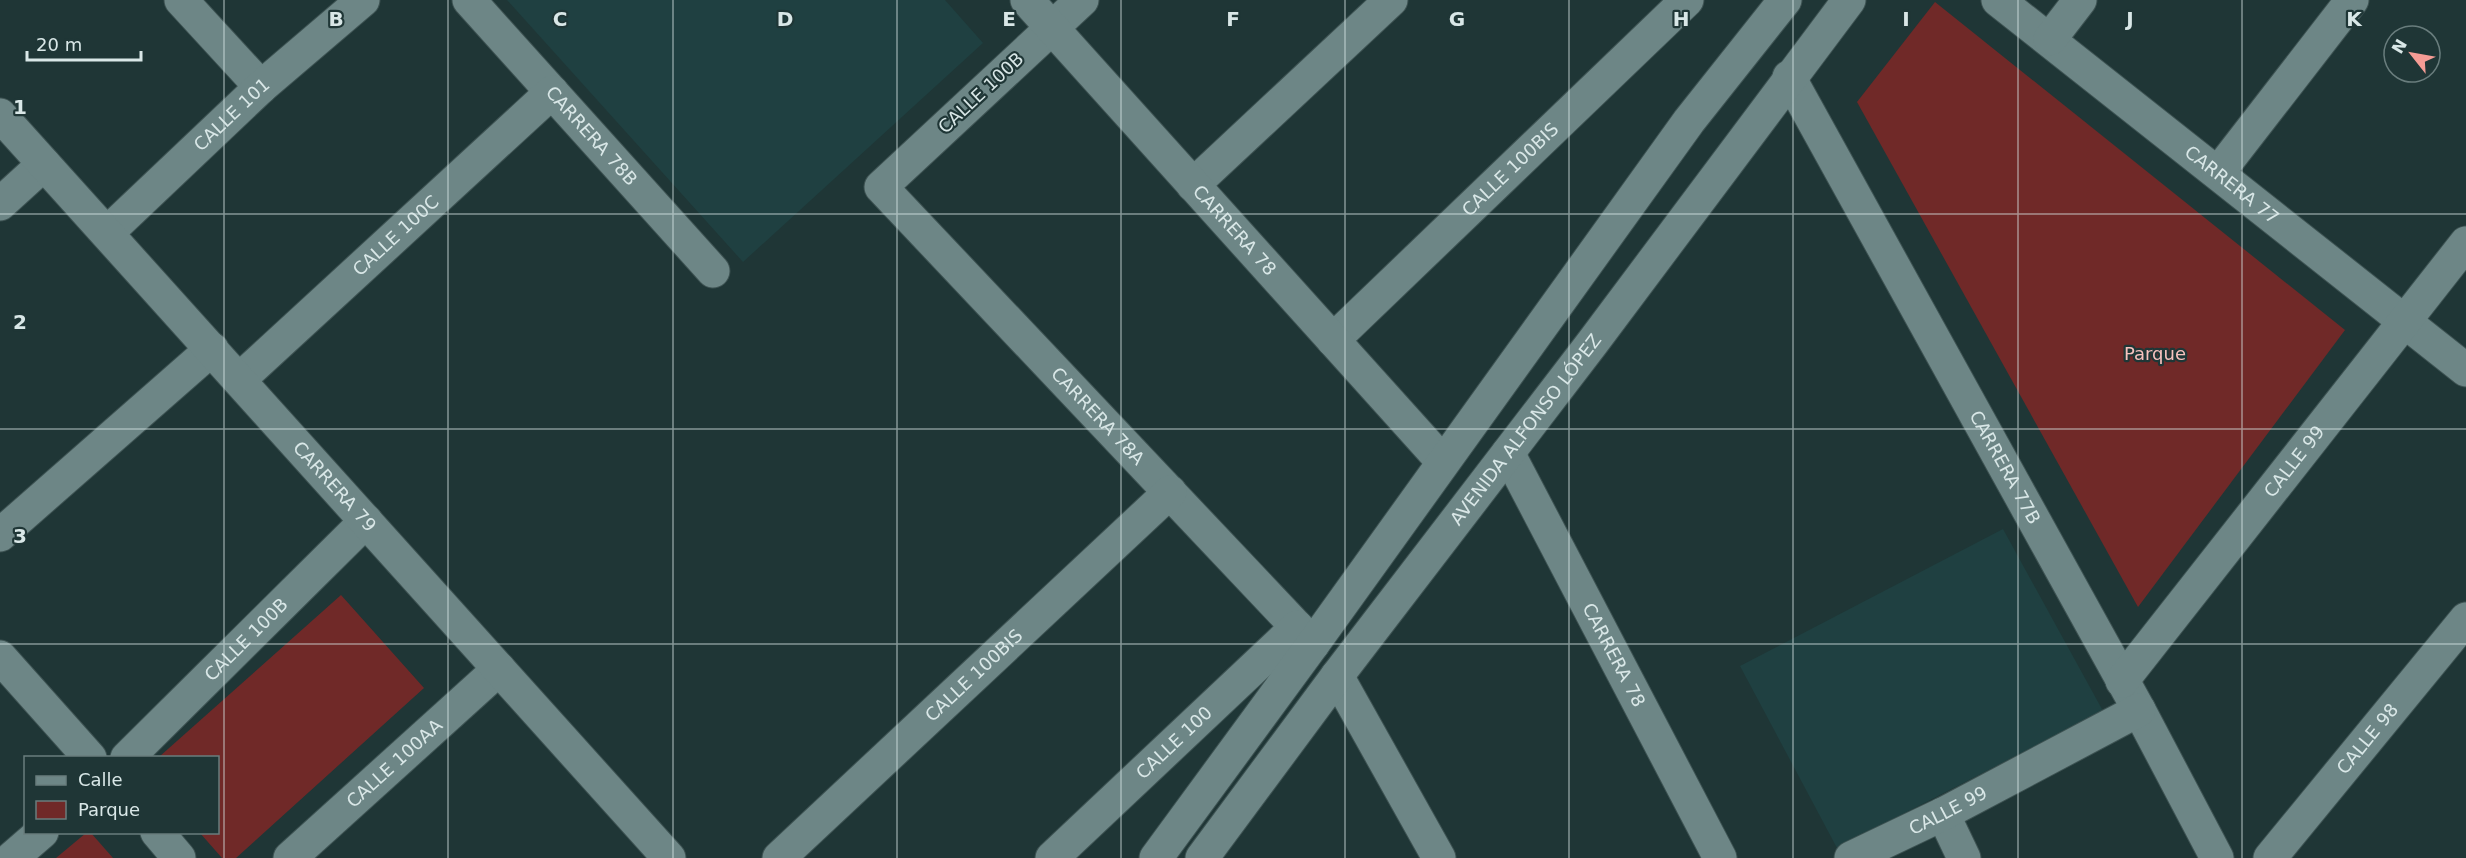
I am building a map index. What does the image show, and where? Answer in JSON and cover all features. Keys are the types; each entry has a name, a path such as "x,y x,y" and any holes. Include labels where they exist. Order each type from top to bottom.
{"street":[{"path":"181,0 261,87"},
{"name":"CALLE 101","path":"107,233 261,87 363,0"},
{"name":"CARRERA 78B","path":"469,0 713,271"},
{"name":"CARRERA 78","path":"1027,0 1443,462"},
{"name":"CALLE 100B","path":"881,187 1082,0"},
{"path":"1193,185 1390,0"},
{"name":"CALLE 100BIS","path":"1333,340 1687,0"},
{"path":"1156,858 1305,636 1443,462 1689,121 1785,0"},
{"name":"AVENIDA ALFONSO LÓPEZ","path":"1202,858 1849,0"},
{"name":"CARRERA 77","path":"1998,0 2466,370"},
{"path":"2050,39 2080,0"},
{"path":"2218,172 2352,0"},
{"name":"CARRERA 77B","path":"1789,78 2139,710 2217,858"},
{"name":"CALLE 100C","path":"239,380 552,92"},
{"name":"CARRERA 79","path":"0,115 669,858"},
{"path":"0,204 44,164"},
{"name":"CARRERA 78A","path":"881,187 1305,636"},
{"name":"CALLE 99","path":"2122,681 2466,243"},
{"path":"0,535 212,350"},
{"name":"CARRERA 78","path":"1508,453 1720,858"},
{"name":"CALLE 100BIS","path":"779,858 1170,492"},
{"name":"CALLE 100B","path":"129,756 366,521"},
{"name":"CALLE 98","path":"2270,858 2466,619"},
{"name":"CALLE 100","path":"1052,858 1305,636"},
{"path":"0,657 88,756"},
{"name":"CALLE 100AA","path":"290,858 500,669"},
{"path":"1338,676 1439,858"},
{"name":"CALLE 99","path":"1851,858 1943,814 2139,710"},
{"path":"1943,814 1964,858"},
{"path":"12,858 40,834"},
{"path":"159,834 179,858"}],"shaded area":[{"path":"507,0 945,0 983,43 743,262"},
{"path":"2003,529 2103,711 1837,848 1740,666"}],"green space":[{"name":"Parque","path":"1935,2 2345,330 2138,607 1857,102"},
{"path":"341,595 424,688 236,858 222,858 201,834 219,834 219,756 160,756"},
{"path":"85,834 92,834 113,858 56,858"}]}
